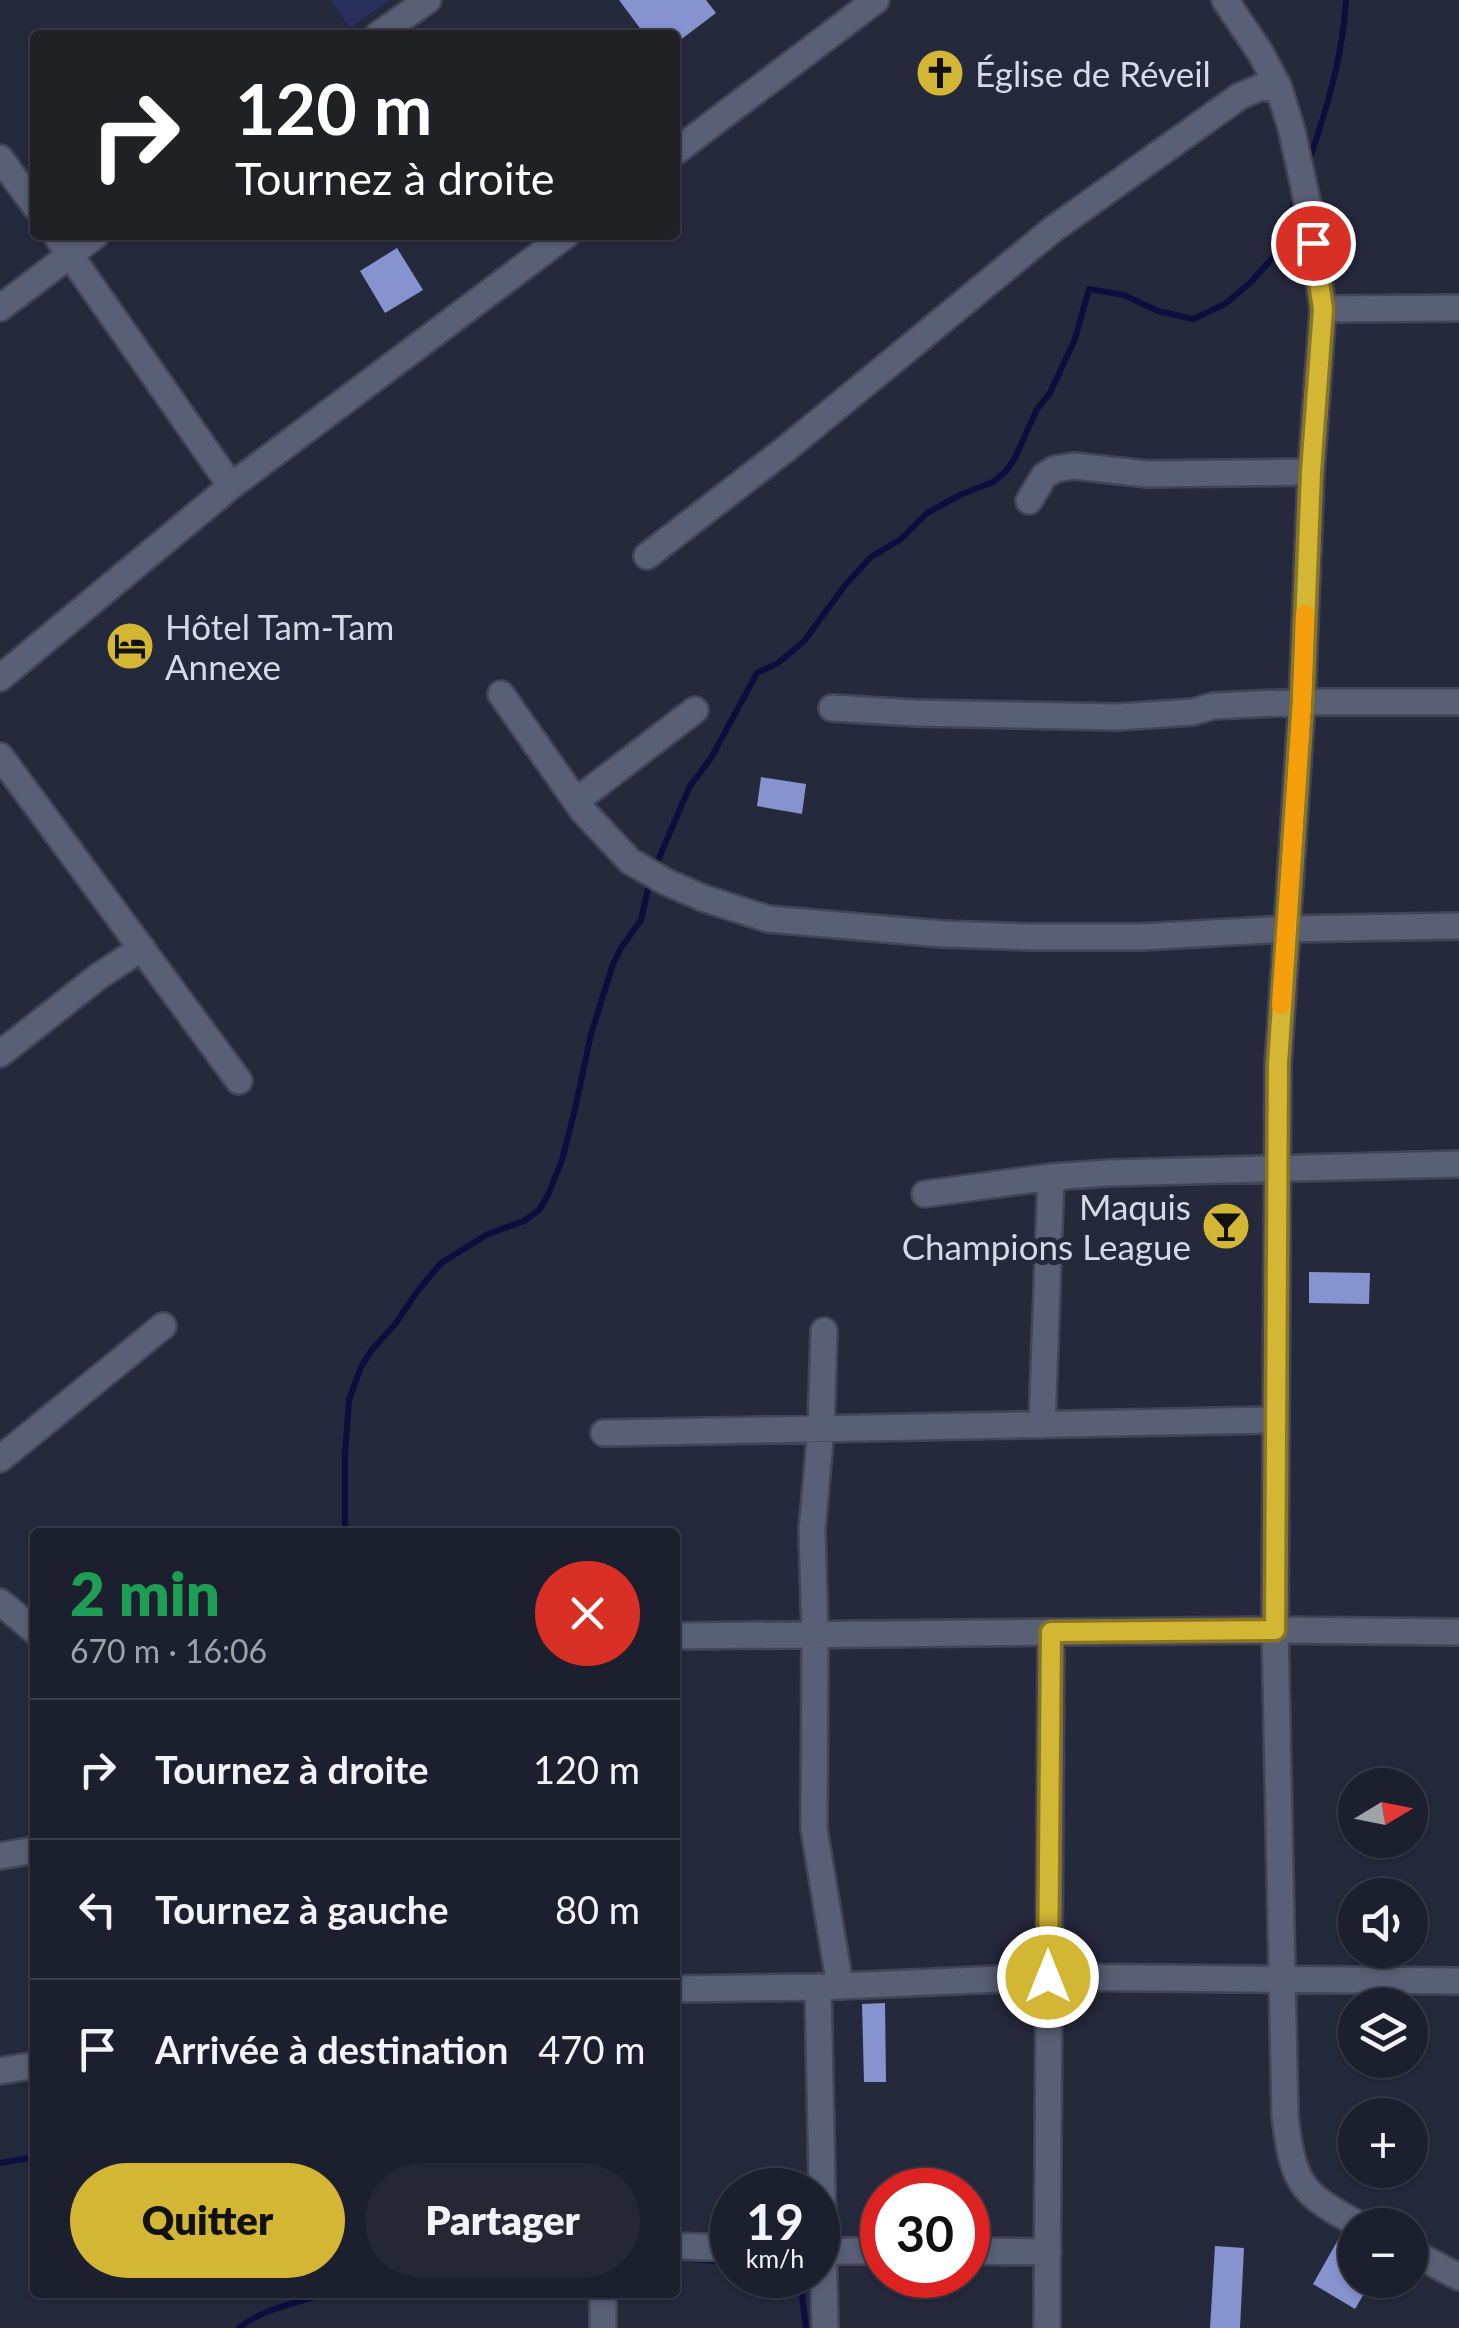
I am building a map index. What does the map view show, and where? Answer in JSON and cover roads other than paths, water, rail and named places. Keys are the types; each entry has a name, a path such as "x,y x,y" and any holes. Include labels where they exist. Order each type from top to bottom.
{"street":[{"path":"385,30 428,0"},
{"path":"1226,0 1278,86 1300,160 1323,309 1278,1064 1275,1630 1285,2116 1290,2157 1304,2188 1338,2213"},
{"path":"680,148 870,2"},
{"path":"647,556 786,448 1052,230 1240,96 1278,86"},
{"path":"0,158 30,199"},
{"path":"0,678 231,486 559,240"},
{"path":"0,308 63,244 231,486"},
{"path":"1323,309 1459,308"},
{"path":"1029,501 1044,476 1074,466 1147,474 1311,472"},
{"path":"502,694 576,801 630,862 702,898 768,919 942,934 1031,936 1141,937 1459,926"},
{"path":"832,708 1118,717 1193,712 1213,706 1302,702 1459,702"},
{"path":"576,801 695,710"},
{"path":"0,756 239,1080"},
{"path":"0,1054 99,976 142,948"},
{"path":"925,1194 1051,1177 1459,1164"},
{"path":"1042,1424 1051,1177"},
{"path":"0,1459 163,1326"},
{"path":"823,2168 829,1986 814,1828 812,1530 824,1331"},
{"path":"604,1433 1276,1420"},
{"path":"0,1602 30,1627"},
{"path":"1046,2328 1051,1632"},
{"path":"680,1636 1459,1632"},
{"path":"0,1856 30,1851"},
{"path":"680,1988 1048,1977 1459,1981"},
{"path":"0,2071 30,2066"},
{"path":"680,2246 710,2247"},
{"path":"990,2252 1048,2252"},
{"path":"1428,2260 1459,2276"},
{"path":"603,2298 604,2328"},
{"path":"823,2298 825,2328"}],"waterway":[{"path":"1308,164 1337,63 1346,0"},
{"path":"655,867 690,786 711,758 757,673 778,663 804,641 871,557 901,539 927,513 993,482 1006,471 1075,339 1089,289 1124,295 1158,311 1193,319 1225,304 1276,254 1297,194"},
{"path":"345,1528 349,1400 361,1367 441,1263 488,1234 524,1221 539,1210 548,1195 562,1160 591,1034 613,964 641,920 650,879"},
{"path":"0,2163 30,2158"},
{"path":"684,2258 710,2261"},
{"path":"239,2328 271,2310 311,2298"},
{"path":"802,2298 806,2328"}],"place":[{"name":"Église de Réveil","path":"940,73"},
{"name":"Hôtel Tam-Tam Annexe","path":"130,646"},
{"name":"Maquis Champions League","path":"1226,1226"}]}
